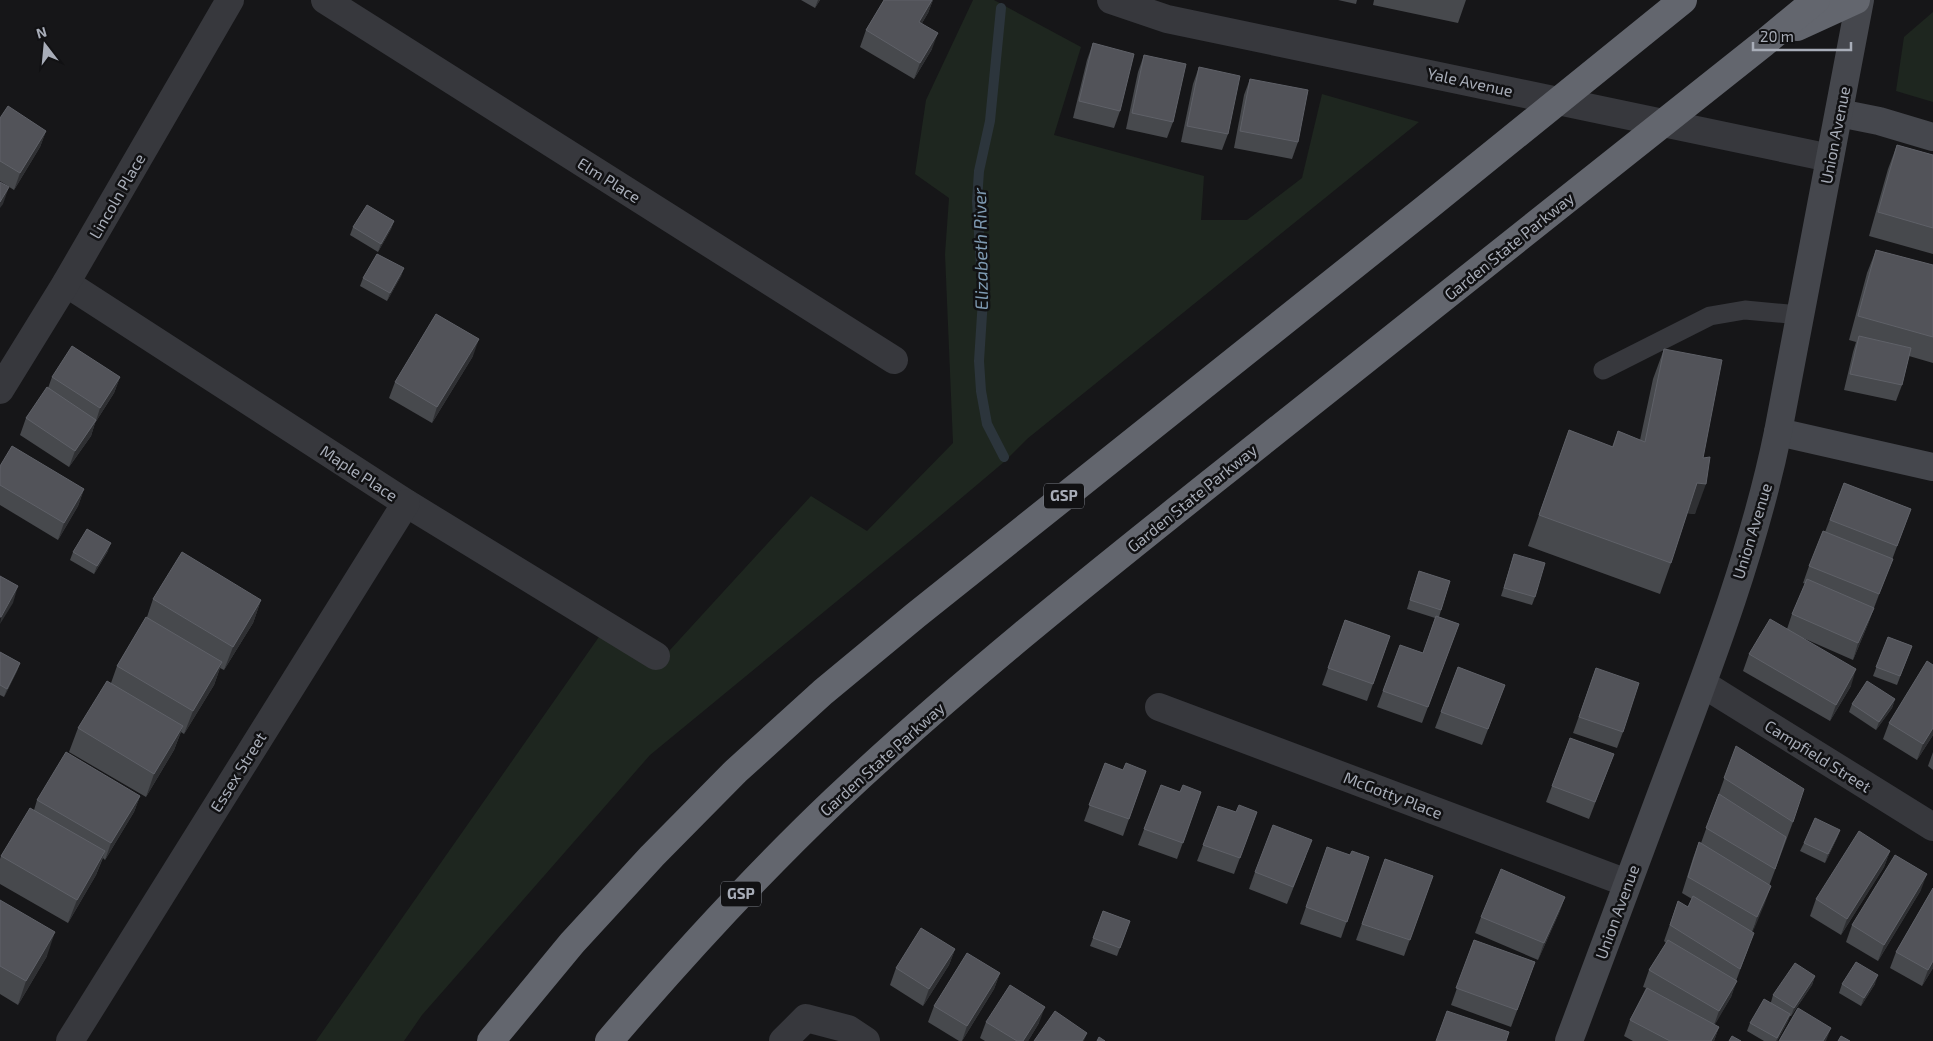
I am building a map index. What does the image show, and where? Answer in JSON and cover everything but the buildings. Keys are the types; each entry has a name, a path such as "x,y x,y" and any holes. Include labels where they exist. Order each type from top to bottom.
{"highway":[{"name":"GSP","path":"491,1041 572,943 652,856 736,771 823,692 916,615 1426,208 1683,0"},
{"name":"Garden State Parkway","path":"609,1041 672,968 750,884 834,801 921,722 1010,646 1188,502 1816,0"},
{"path":"1764,43 1856,0"}],"main road":[{"name":"Union Avenue","path":"1570,1041 1627,883 1703,684 1755,527 1778,432 1860,0"},
{"path":"1839,113 1879,121 1933,137"},
{"path":"1778,432 1933,467"}],"street":[{"name":"Lincoln Place","path":"0,390 66,283 230,0"},
{"name":"Elm Place","path":"325,0 894,360"},
{"name":"Yale Avenue","path":"1110,0 1167,19 1830,158"},
{"name":"Maple Place","path":"66,283 406,502 656,656"},
{"name":"Essex Street","path":"70,1041 406,502"},
{"name":"Campfield Street","path":"1703,684 1933,827"},
{"name":"McGotty Place","path":"1159,707 1627,883"},
{"path":"783,1041 806,1018 848,1029 866,1041"}],"lane":[{"path":"1603,370 1710,316 1745,310 1800,315"}],"shaded area":[{"path":"973,0 994,0 1081,47 1054,135 1204,176 1201,220 1247,220 1302,178 1322,94 1419,122 1027,439 1004,462 927,527 650,755 422,1015 404,1041 316,1041 608,624 659,662 811,496 867,531 953,443 945,254 949,198 915,174 926,100"},
{"path":"1933,12 1933,102 1896,91 1904,37"}],"waterway":[{"name":"Elizabeth River","path":"1001,8 990,121 979,171 977,201 983,299 979,361 981,391 987,424 1004,457"}]}
